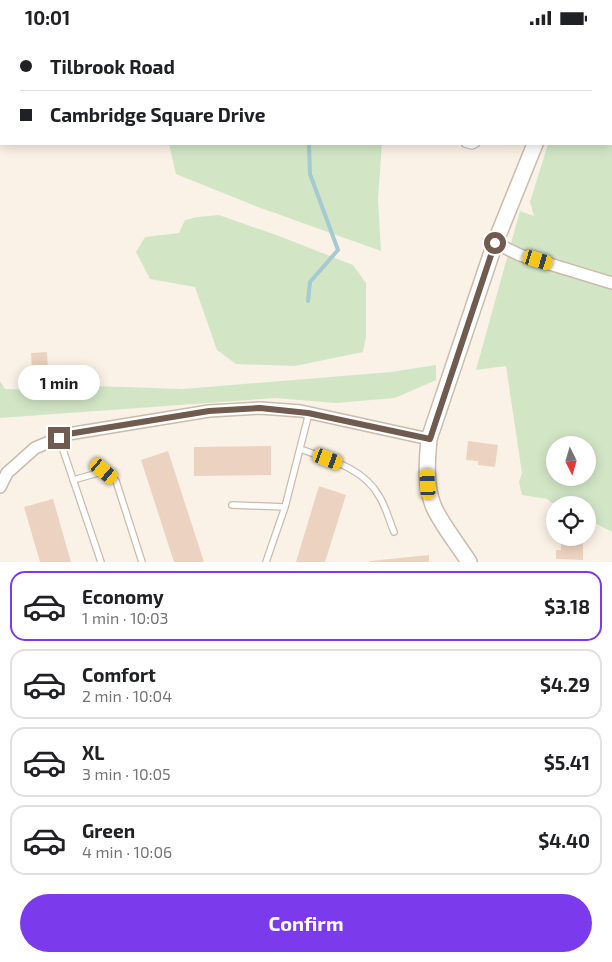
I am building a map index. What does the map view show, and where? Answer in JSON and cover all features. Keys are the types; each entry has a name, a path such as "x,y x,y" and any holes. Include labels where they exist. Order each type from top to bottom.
{"street":[{"path":"468,562 433,506 428,484 427,462 430,439 495,243 535,145"},
{"path":"495,243 520,255 612,283"},
{"path":"0,487 7,473 35,448 68,434 209,411 260,408 308,413 430,439"}],"lane":[{"path":"266,562 285,507 308,413"},
{"path":"59,438 101,562"},
{"path":"300,449 342,465 366,479 379,495 394,532"},
{"path":"73,480 104,471 116,481 142,562"},
{"path":"232,505 285,507"}],"green space":[{"path":"169,145 382,145 378,199 381,251 258,207 176,174"},
{"path":"548,145 612,145 612,532 596,524 596,496 546,496 546,499 522,495 519,482 522,473 506,366 476,370 520,211 534,216 530,202"},
{"path":"219,215 353,265 366,283 366,336 363,352 295,366 236,364 217,350 195,287 150,279 136,252 145,237 179,233 185,220"},
{"path":"436,365 436,380 395,398 336,403 275,398 0,418 0,381 5,389 32,390 93,386 183,389 391,372"}],"building":[{"path":"47,352 48,370 32,371 31,353"},
{"path":"468,441 498,445 495,467 478,465 478,461 466,460"},
{"path":"271,446 271,475 194,476 194,447"},
{"path":"168,451 204,562 174,562 141,460"},
{"path":"319,486 346,495 325,562 296,562"},
{"path":"53,499 71,562 40,562 24,507"},
{"path":"561,546 583,546 583,560 556,559 556,550 561,550"},
{"path":"429,555 429,562 370,562 370,561"}],"waterway":[{"path":"308,301 310,282 338,250 310,174 309,145"}],"route":[{"path":"59,438 68,434 209,411 260,408 301,411 430,439 495,243"}]}
